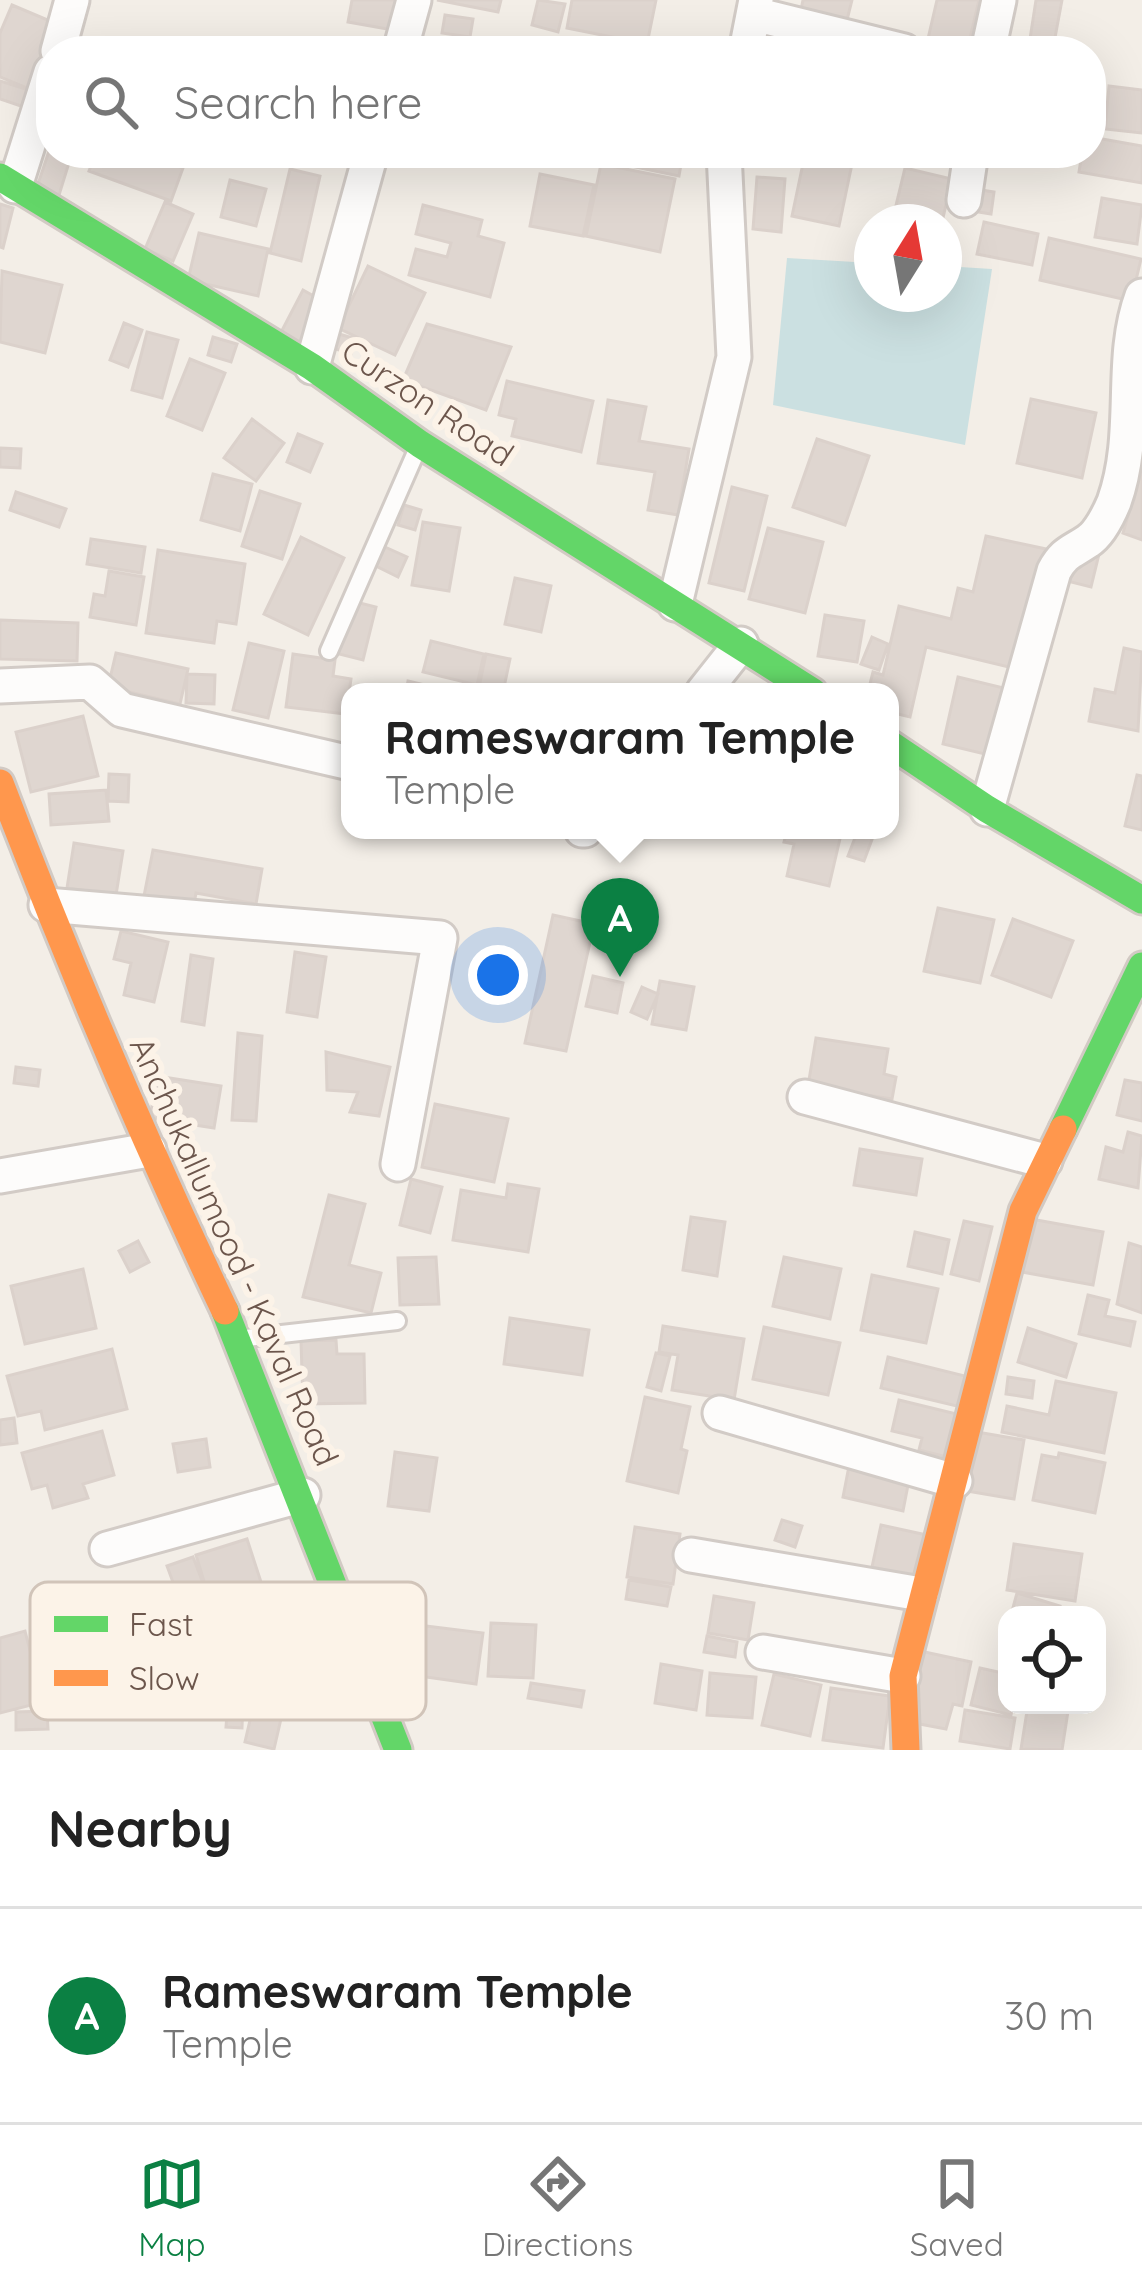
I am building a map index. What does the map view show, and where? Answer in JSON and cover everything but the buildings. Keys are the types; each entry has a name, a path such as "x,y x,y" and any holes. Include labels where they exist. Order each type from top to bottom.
{"street":[{"path":"62,36 72,0"},
{"path":"404,36 414,0"},
{"path":"991,36 999,0"},
{"path":"755,7 853,36"},
{"path":"8,181 36,110"},
{"path":"312,367 367,168"},
{"path":"675,604 734,357 725,168"},
{"path":"964,200 969,168"},
{"name":"Curzon Road","path":"8,181 312,367 420,444 800,683"},
{"path":"987,808 1054,571 1063,555 1092,540 1113,506 1129,447 1133,333 1142,296"},
{"path":"711,683 741,644"},
{"path":"0,686 90,682 122,710 341,761"},
{"path":"899,750 1142,901"},
{"name":"Anchukallumood - Kaval Road","path":"0,783 149,1150 239,1339 336,1582"},
{"path":"46,905 440,938 398,1164"},
{"path":"906,1750 903,1676 1023,1211 1142,965"},
{"path":"805,1097 1045,1161"},
{"path":"0,1176 149,1150"},
{"path":"720,1413 955,1481"},
{"path":"107,1549 302,1495"},
{"path":"691,1555 921,1594"},
{"path":"763,1652 903,1676"},
{"name":"Anchukallumood - Kaval Road","path":"387,1720 398,1750"}],"lane":[{"path":"329,651 420,444"},
{"path":"239,1339 397,1321"}],"shaded area":[{"path":"787,258 854,262 854,312 962,312 962,267 992,269 965,445 773,405"}],"traffic: fast":[{"path":"0,177 312,367 420,444 799,683"},
{"path":"899,750 987,809 1142,900"},
{"path":"1063,1129 1142,966"},
{"path":"225,1311 332,1582"},
{"path":"386,1720 398,1750"}],"traffic: slow":[{"path":"0,783 107,1049 225,1311"},
{"path":"906,1750 903,1676 1023,1211 1063,1129"}],"place":[{"name":"Rameswaram Temple","path":"620,977"}]}
